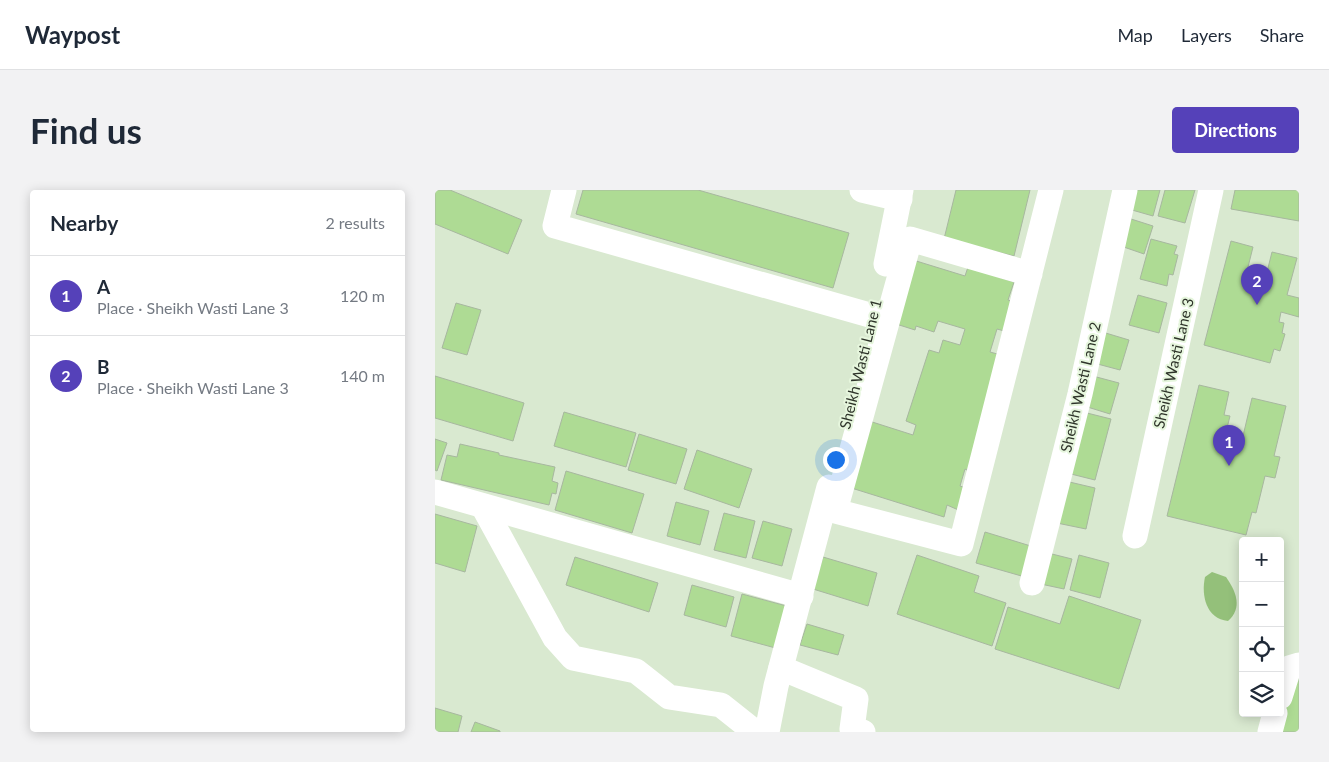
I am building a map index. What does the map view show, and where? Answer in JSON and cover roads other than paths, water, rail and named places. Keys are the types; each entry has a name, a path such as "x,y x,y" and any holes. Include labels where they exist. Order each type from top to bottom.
{"street":[{"path":"564,190 555,226 873,316"},
{"path":"862,190 900,194"},
{"path":"1030,274 901,238 830,509 961,544 1030,274 1051,190"},
{"name":"Sheikh Wasti Lane 2","path":"1032,583 1080,394 1125,190"},
{"name":"Sheikh Wasti Lane 3","path":"1135,536 1211,190"},
{"name":"Sheikh Wasti Lane 1","path":"767,732 781,668 801,596 830,509 873,316 901,238 900,194"},
{"path":"435,492 801,596"},
{"path":"483,506 555,638 573,658 636,671 669,697 721,705 755,732"},
{"path":"1284,684 1289,668 1299,665"},
{"path":"781,668 856,699 852,728 863,732"},
{"path":"1269,732 1274,717"}],"place":[{"name":"B","path":"1257,305"},
{"name":"A","path":"1229,466"}]}
